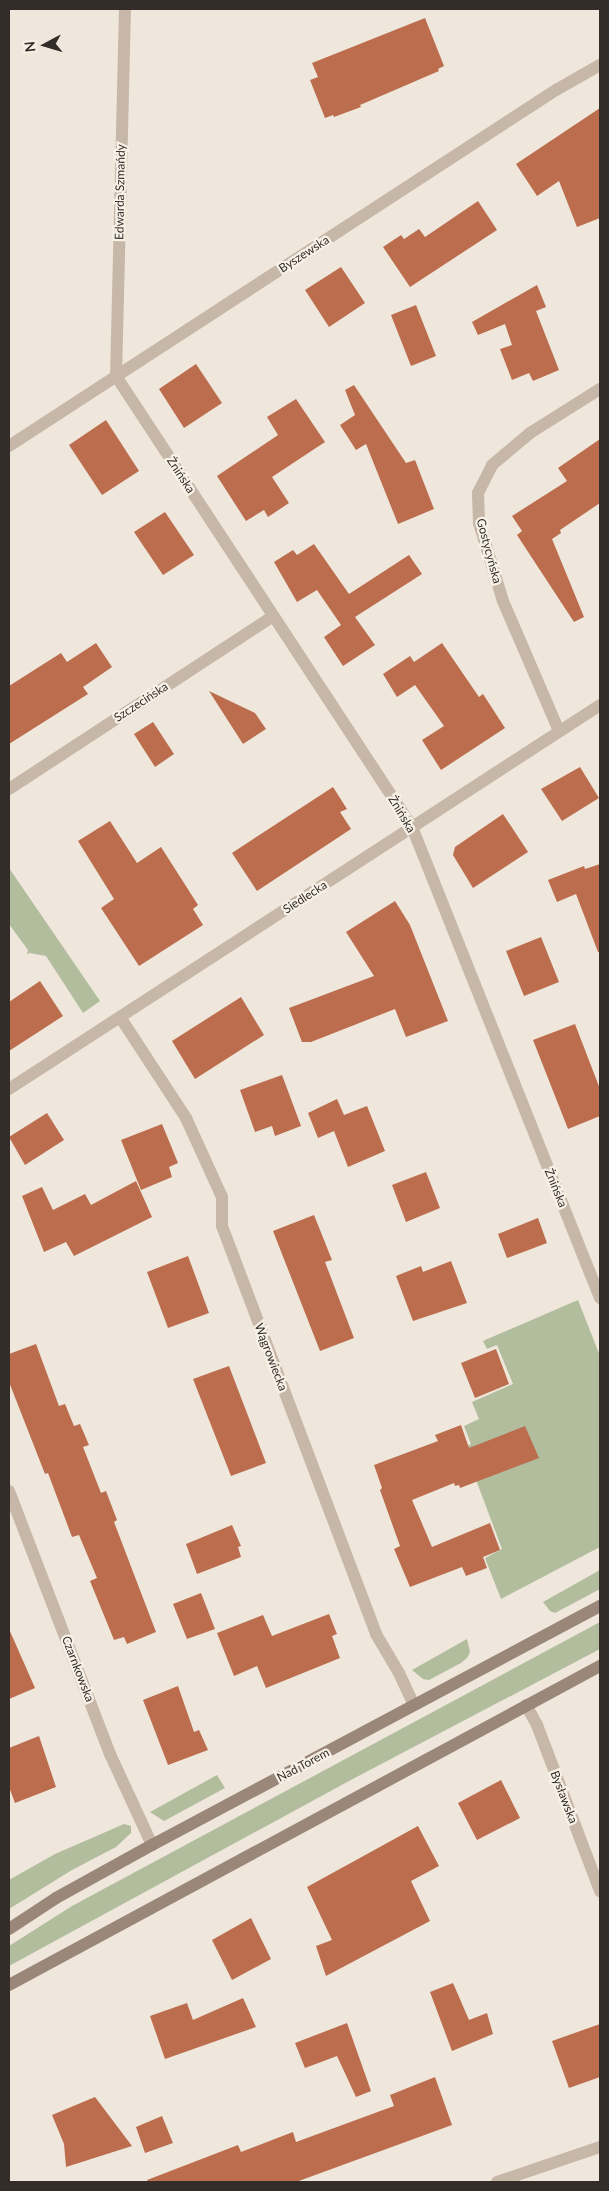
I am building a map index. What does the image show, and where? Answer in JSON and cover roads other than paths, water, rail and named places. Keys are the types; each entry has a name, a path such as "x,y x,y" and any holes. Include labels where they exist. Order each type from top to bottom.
{"main road":[{"name":"Nad Torem","path":"9,1929 56,1898 152,1845 600,1606"},
{"path":"9,1985 526,1704 600,1666"}],"street":[{"name":"Edwarda Szmańdy","path":"116,376 125,9"},
{"name":"Byszewska","path":"9,446 547,95 600,65"},
{"name":"Żnińska","path":"116,376 412,827 600,1298"},
{"name":"Gostycyńska","path":"559,731 503,601 478,523 478,493 492,465 530,433 600,389"},
{"name":"Szczecińska","path":"9,789 273,616"},
{"name":"Siedlecka","path":"9,1089 600,705"},
{"name":"Wągrowiecka","path":"120,1017 186,1118 222,1197 222,1226 355,1579 376,1634 399,1673 414,1705"},
{"name":"Czarnkowska","path":"9,1491 110,1754 152,1845"},
{"name":"Bysławska","path":"526,1704 540,1734 600,1891"},
{"path":"497,2182 600,2147"}]}
